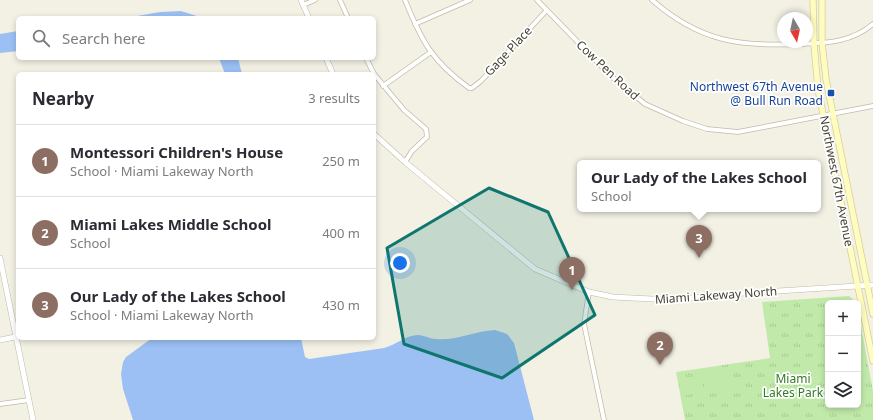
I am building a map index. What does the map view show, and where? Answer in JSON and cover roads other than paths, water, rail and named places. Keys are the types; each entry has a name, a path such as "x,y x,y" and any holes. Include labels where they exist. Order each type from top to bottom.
{"main road":[{"name":"Northwest 67th Avenue","path":"813,0 814,44 824,116 873,361"},
{"name":"Northwest 67th Avenue","path":"822,0 822,43 832,115 873,314"}],"street":[{"path":"308,16 302,2 315,0"},
{"path":"340,0 347,16"},
{"path":"383,86 431,52 424,44 405,0"},
{"path":"415,24 470,0"},
{"name":"Cow Pen Road","path":"537,0 546,11 612,77 645,104 683,121 707,129 738,132 873,106"},
{"path":"652,0 684,24 720,39 756,45 814,44 848,39 862,32 873,24"},
{"name":"Gage Place","path":"431,52 448,73 469,88 472,88 481,81 546,11"},
{"path":"327,60 332,72"},
{"path":"367,60 373,72"},
{"path":"376,77 404,110 426,129 428,134 428,138 412,151 405,162"},
{"name":"Miami Lakeway North","path":"376,136 405,162 535,269 589,292 619,297 671,300 744,293 873,285"},
{"path":"0,258 15,338 33,420"},
{"path":"589,292 584,315 585,328 604,420"},
{"path":"0,340 15,338"},
{"path":"0,404 29,400"}],"water":[{"path":"181,11 197,16 137,16 160,12"},
{"path":"16,31 16,51 0,53 0,34"},
{"path":"220,60 238,60 242,72 224,72"},
{"path":"495,330 507,334 514,343 534,420 133,420 123,389 121,374 123,362 126,357 149,340 301,340 305,357 309,359 384,348 414,335 434,339 451,339"}],"place":[{"name":"Northwest 67th Avenue @ Bull Run Road","path":"831,93"},
{"name":"Our Lady of the Lakes School","path":"699,258"},
{"name":"Montessori Children's House","path":"572,290"},
{"name":"Miami Lakes Middle School","path":"660,365"}],"park label":[{"name":"Miami Lakes Park","path":"793,385"}]}
